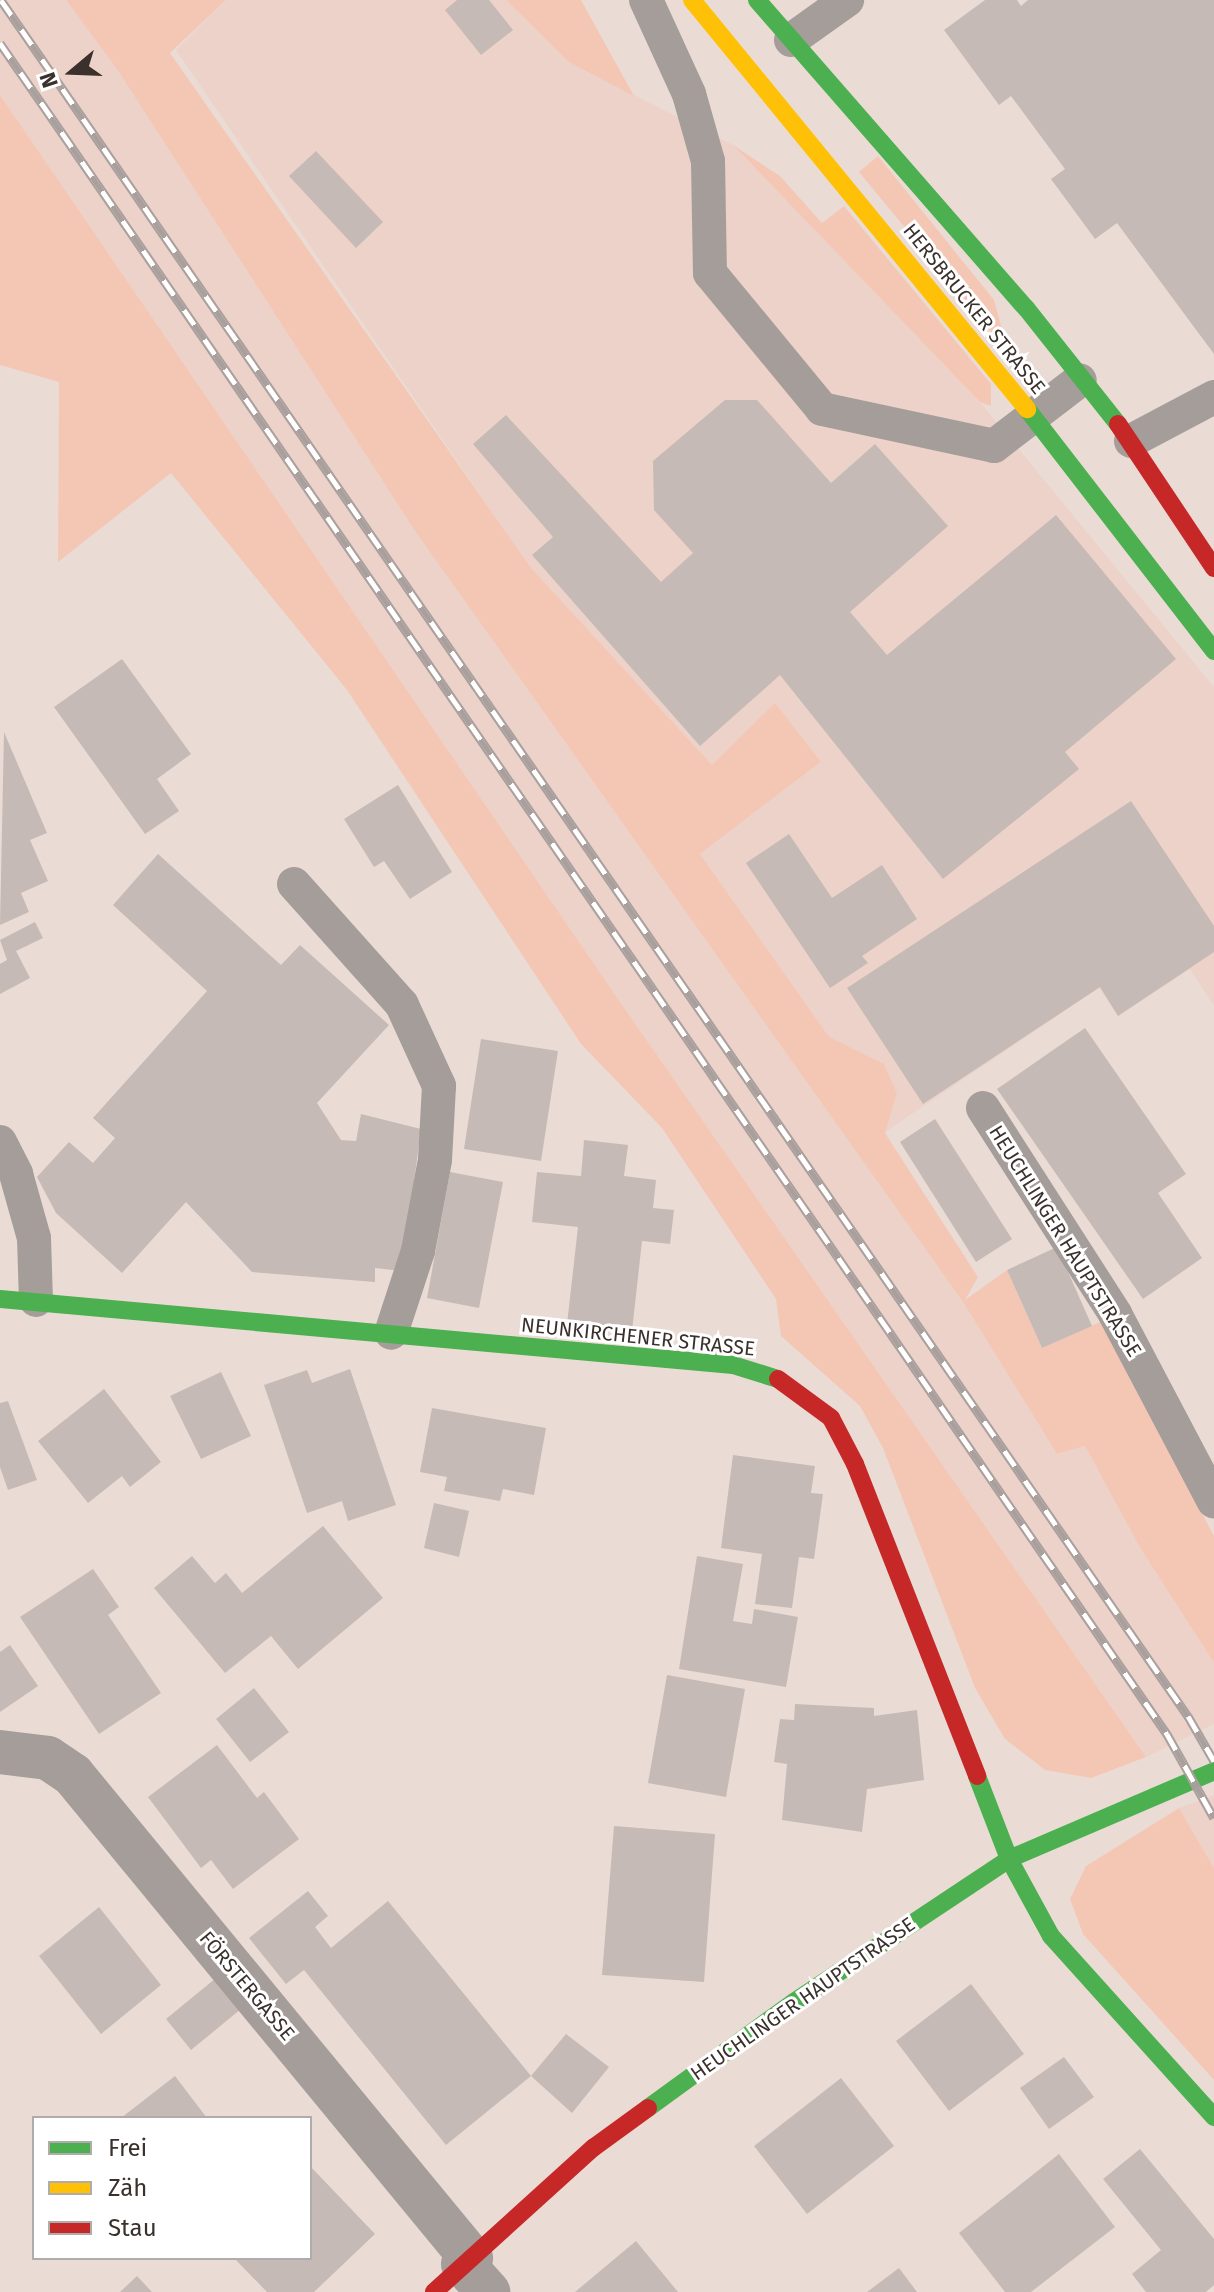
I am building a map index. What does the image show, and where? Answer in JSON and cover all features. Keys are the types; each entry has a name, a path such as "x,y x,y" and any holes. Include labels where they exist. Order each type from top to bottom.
{"street":[{"name":"HERSBRUCKER STRASSE","path":"692,0 1033,416 1214,651"},
{"name":"HERSBRUCKER STRASSE","path":"757,0 1016,297 1131,441 1171,509 1214,568"},
{"name":"NEUNKIRCHENER STRASSE","path":"0,1299 733,1365 768,1374 802,1392 831,1418 855,1464 1009,1859 1051,1936 1214,2117"},
{"name":"FÖRSTERGASSE","path":"0,1752 48,1758 73,1775 464,2276"},
{"name":"HEUCHLINGER HAUPTSTRASSE","path":"464,2276 593,2148 794,2002 1009,1859 1214,1771"}],"lane":[{"path":"646,0 689,94 708,161 710,273 822,409 994,446 1080,380"},
{"path":"791,40 847,0"},
{"path":"1131,441 1214,397"},
{"path":"294,884 402,1005 439,1086 435,1160 418,1251 391,1333"},
{"name":"HEUCHLINGER HAUPTSTRASSE","path":"983,1108 1115,1314 1214,1502"},
{"path":"0,1142 16,1174 34,1238 36,1300"}],"shaded area":[{"path":"0,0 66,0 117,68 415,531 963,1302 1057,1454 1085,1446 1139,1546 1214,1663 1214,1724 1146,1757 618,999 0,95"},
{"path":"66,0 226,0 170,53 531,568 712,765 775,703 821,762 700,854 829,1037 884,1064 897,1093 885,1133 978,1277 965,1300 1007,1270 1042,1348 1100,1322 1214,1536 1214,1663 1139,1546 1085,1446 1057,1454 963,1302 415,531 117,69"},
{"path":"226,0 506,0 569,62 733,145 980,402 1214,687 1214,1006 1190,969 1118,1016 1099,988 885,1132 897,1093 884,1064 829,1038 700,854 820,763 713,766 531,569 176,50"},
{"path":"506,0 581,0 634,96 569,62"},
{"path":"0,95 618,999 1146,1757 1091,1778 1045,1770 1005,1739 975,1688 883,1448 860,1406 781,1336 776,1299 662,1128 581,1044 347,690 171,473 58,562 59,382 0,365"},
{"path":"733,145 780,176 822,223 844,206 991,384 991,406 980,402"},
{"path":"878,156 994,300 1002,329 991,332 859,172"},
{"path":"1214,1795 1214,1868 1179,1808"},
{"path":"1179,1808 1214,1868 1214,2080 1083,1934 1070,1899 1086,1866"}],"building":[{"path":"457,0 489,0 513,30 481,55 445,10"},
{"path":"985,0 1017,0 1021,6 1028,0 1214,0 1214,354 1117,223 1095,239 1051,179 1065,169 1011,96 999,105 944,30"},
{"path":"316,151 383,222 356,248 289,176"},
{"path":"725,400 757,400 831,483 875,444 948,526 850,612 887,655 1056,515 1176,659 1065,752 1079,769 943,879 780,675 700,746 532,555 553,537 473,444 506,415 661,582 693,553 654,510 653,461"},
{"path":"122,659 191,754 157,779 179,811 145,834 54,707"},
{"path":"4,732 47,833 30,840 48,881 21,893 29,912 0,925"},
{"path":"398,785 452,872 410,899 384,861 374,867 344,819"},
{"path":"1131,801 1214,926 1214,952 1118,1016 1100,987 923,1104 847,988"},
{"path":"789,834 832,898 882,865 917,919 862,956 868,963 830,988 746,863"},
{"path":"158,854 281,965 300,945 389,1025 317,1103 341,1140 356,1141 361,1114 421,1129 402,1271 375,1268 375,1282 252,1272 186,1202 122,1273 56,1213 37,1177 69,1142 93,1163 115,1138 93,1118 207,991 113,905"},
{"path":"35,922 43,938 16,951 30,978 0,994 0,964 7,960 0,940"},
{"path":"1085,1028 1186,1174 1158,1193 1202,1258 1143,1299 997,1089"},
{"path":"481,1039 558,1051 541,1161 464,1149"},
{"path":"935,1119 1012,1239 976,1262 900,1142"},
{"path":"584,1140 628,1145 624,1176 656,1180 653,1208 674,1210 670,1244 642,1241 632,1331 567,1324 578,1227 532,1222 537,1172 581,1176"},
{"path":"450,1172 503,1182 479,1308 427,1298"},
{"path":"1057,1247 1092,1326 1042,1348 1007,1270"},
{"path":"350,1369 396,1505 348,1521 342,1501 307,1513 264,1385 307,1370 312,1383"},
{"path":"221,1372 251,1436 201,1459 170,1396"},
{"path":"104,1389 161,1462 130,1487 122,1476 88,1503 38,1441"},
{"path":"8,1401 37,1480 8,1490 0,1467 0,1403"},
{"path":"432,1408 546,1428 534,1495 503,1489 500,1501 444,1491 447,1477 420,1472"},
{"path":"733,1455 815,1466 811,1493 823,1494 814,1559 799,1557 792,1608 755,1604 762,1554 721,1548"},
{"path":"434,1503 469,1511 459,1557 424,1548"},
{"path":"323,1526 383,1598 298,1669 271,1636 225,1673 154,1588 192,1556 215,1583 226,1573 242,1593"},
{"path":"697,1556 743,1564 733,1621 752,1624 754,1609 798,1617 786,1687 679,1669"},
{"path":"93,1569 119,1607 108,1615 161,1693 99,1734 20,1617"},
{"path":"10,1645 38,1686 0,1712 0,1652"},
{"path":"667,1675 745,1689 726,1797 648,1783"},
{"path":"254,1688 289,1732 250,1762 216,1719"},
{"path":"795,1704 874,1708 874,1716 917,1710 924,1780 867,1789 862,1832 782,1820 787,1764 774,1762 780,1719 794,1720"},
{"path":"217,1745 257,1798 264,1792 299,1839 233,1889 211,1860 201,1868 148,1797"},
{"path":"614,1826 715,1834 704,1982 602,1975"},
{"path":"308,1891 328,1916 315,1927 331,1948 388,1901 531,2076 446,2145 304,1970 286,1984 249,1938"},
{"path":"99,1907 161,1985 101,2034 39,1956"},
{"path":"216,1978 241,2009 191,2050 166,2019"},
{"path":"971,1984 1024,2054 949,2111 896,2041"},
{"path":"566,2034 609,2067 572,2113 531,2076"},
{"path":"1064,2057 1094,2097 1049,2129 1020,2088"},
{"path":"175,2076 205,2116 124,2116"},
{"path":"841,2078 894,2146 807,2214 754,2146"},
{"path":"1140,2149 1214,2239 1214,2285 1206,2292 1146,2292 1132,2274 1161,2250 1103,2179"},
{"path":"1059,2154 1115,2227 1031,2292 1005,2292 959,2233"},
{"path":"312,2168 375,2234 314,2292 267,2292 236,2260 312,2260"},
{"path":"636,2241 678,2292 575,2292"},
{"path":"899,2268 917,2292 867,2292"},
{"path":"137,2276 152,2292 120,2292"}],"railway":[{"path":"1,0 1188,1716 1214,1761"},
{"path":"0,43 1167,1734 1214,1818"}],"traffic: fast":[{"path":"757,0 1026,308 1118,424"},
{"path":"1027,409 1214,651"},
{"path":"0,1299 733,1365 778,1379"},
{"path":"648,2108 794,2002 1009,1859 1214,1771"},
{"path":"977,1776 1009,1859 1051,1936 1214,2117"}],"traffic: slow":[{"path":"692,0 1027,409"}],"traffic: jam":[{"path":"1118,424 1214,568"},
{"path":"778,1379 831,1418 855,1464 977,1776"},
{"path":"434,2292 593,2148 648,2108"}]}
